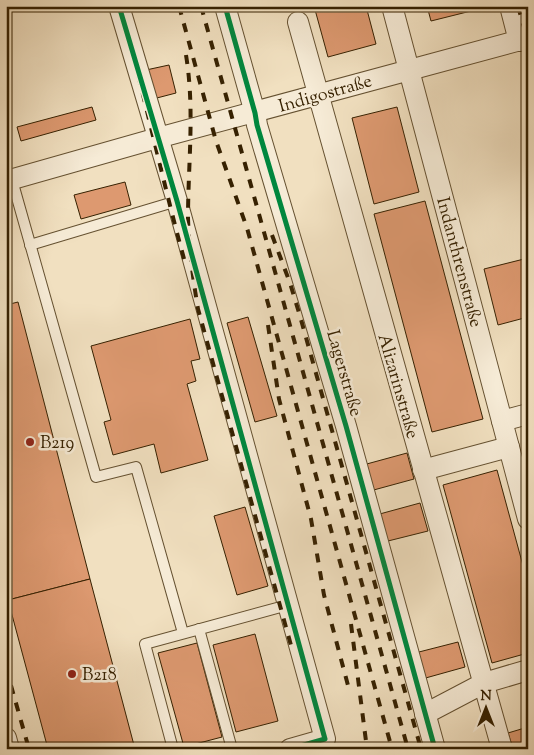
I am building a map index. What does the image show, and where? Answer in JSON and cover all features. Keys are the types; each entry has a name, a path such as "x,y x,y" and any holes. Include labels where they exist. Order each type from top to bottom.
{"street":[{"path":"118,6 178,201 324,739 290,749"},
{"name":"Lagerstraße","path":"225,6 257,126 346,426 435,749"},
{"name":"Indanthrenstraße","path":"392,6 528,519"},
{"path":"510,6 525,40"},
{"name":"Alizarinstraße","path":"298,22 317,96 502,749"},
{"name":"Indigostraße","path":"9,180 158,138 525,40"},
{"path":"502,421 528,414"},
{"path":"423,470 509,447"},
{"path":"425,714 484,683 528,670"},
{"path":"6,738 9,749"}],"lane":[{"path":"9,180 30,245 96,477 136,467 183,633"},
{"path":"30,245 178,201"},
{"path":"173,749 145,644 288,605"},
{"path":"200,630 232,749"}],"building":[{"path":"314,6 366,6 376,44 328,57"},
{"path":"427,6 483,6 483,8 431,21"},
{"path":"169,65 176,93 153,99 146,70"},
{"path":"92,107 96,120 21,141 17,127"},
{"path":"397,107 419,192 374,204 352,118"},
{"path":"125,182 131,205 81,219 74,195"},
{"path":"425,201 483,419 432,432 374,214"},
{"path":"528,258 528,317 498,325 484,269"},
{"name":"B219","path":"18,302 90,579 8,600 6,595 6,305"},
{"path":"248,317 277,416 255,422 227,323"},
{"path":"190,319 200,359 191,361 196,381 187,384 208,460 161,473 154,444 113,455 104,422 111,420 91,346"},
{"path":"407,453 414,479 370,491 363,465"},
{"path":"497,470 528,584 528,653 492,663 443,485"},
{"path":"420,503 428,531 384,542 376,515"},
{"path":"245,507 268,586 237,595 214,516"},
{"name":"B218","path":"90,579 135,749 48,749 8,600"},
{"path":"255,634 278,721 236,732 213,645"},
{"path":"458,642 465,667 422,679 415,653"},
{"path":"197,643 222,737 184,747 158,653"},
{"path":"528,727 528,749 513,749 508,733"}],"railway":[{"path":"120,6 186,266"},
{"path":"179,6 216,141 247,228 392,749"},
{"path":"201,6 408,749"},
{"path":"518,6 527,38"},
{"path":"186,55 191,117 188,218 198,309 292,649"},
{"path":"272,235 300,316 421,749"},
{"path":"268,325 279,399 311,519 324,595 350,693"},
{"path":"351,624 367,749"},
{"path":"6,668 29,749"}],"cycle path":[{"path":"119,6 177,201 325,739 290,749"},
{"path":"225,6 257,125 346,426 435,749"}],"place":[{"name":"B219","path":"30,442"},
{"name":"B218","path":"72,674"}]}
